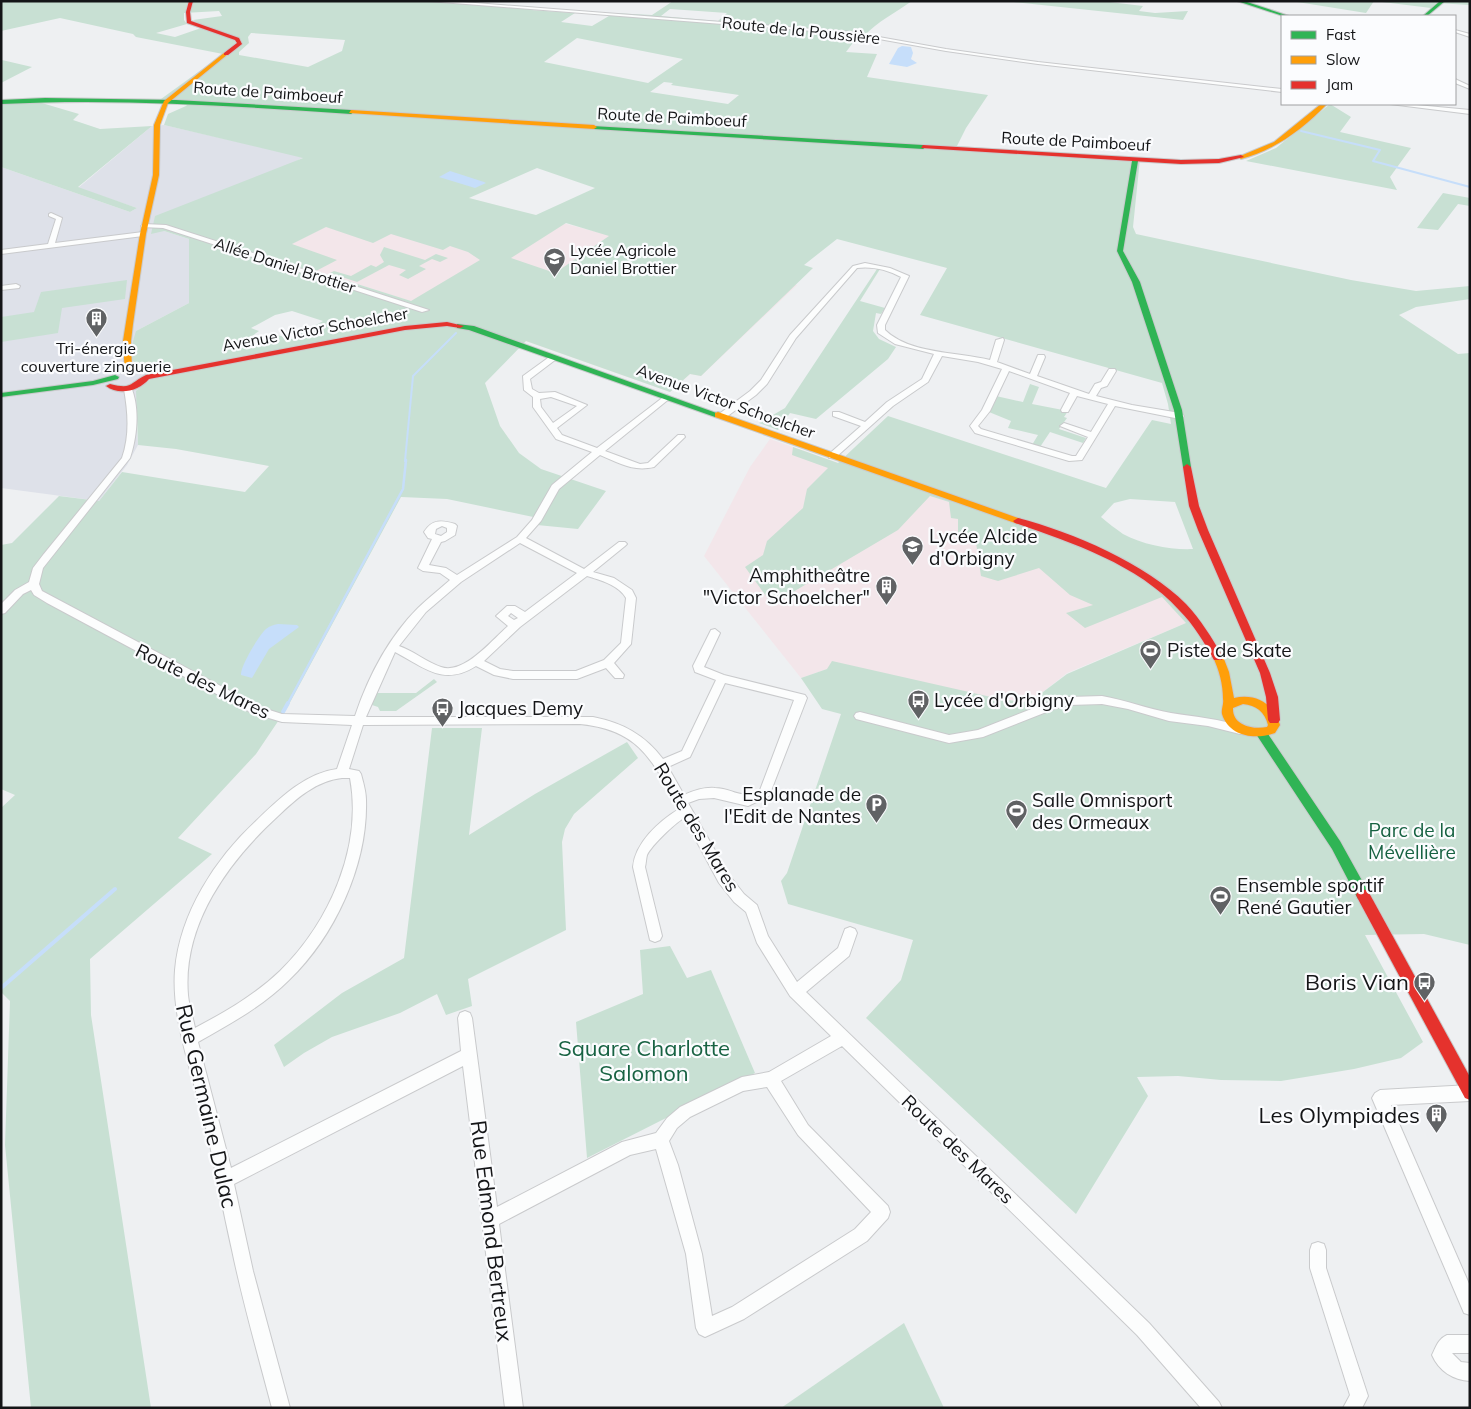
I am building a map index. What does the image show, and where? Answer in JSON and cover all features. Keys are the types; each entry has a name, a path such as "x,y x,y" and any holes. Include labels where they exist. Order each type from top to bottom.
{"street":[{"path":"128,372 127,341 144,230 156,175 156,125 166,102 240,43 237,39 190,22 188,12 190,1"},
{"name":"Route de la Poussière","path":"430,1 850,33 1016,60 1279,90"},
{"path":"1238,1 1284,15"},
{"path":"1426,15 1443,1"},
{"path":"1456,31 1470,36"},
{"path":"1456,82 1470,88"},
{"name":"Route de Paimboeuf","path":"1,102 77,98 166,102 1135,161 1210,162 1265,150 1281,141 1323,105"},
{"path":"160,114 186,103"},
{"path":"1403,105 1470,112"},
{"path":"860,716 950,739 999,728 1036,710 1069,701 1082,700 1116,703 1169,717 1208,722 1262,734 1272,729 1274,708 1265,673 1254,643 1194,506 1180,416 1136,282 1120,250 1135,161"},
{"path":"51,215 59,218 51,246"},
{"name":"Allée Daniel Brottier","path":"1,252 51,246 164,226 425,310"},
{"path":"722,416 753,393 764,382 793,338 858,265 880,268 905,276 881,324 885,335 908,345 939,353 993,362 1091,397 1180,416"},
{"path":"1,288 16,286"},
{"name":"Avenue Victor Schoelcher","path":"146,377 395,330 436,324 471,328 1050,532 1102,554 1152,581 1176,598 1202,627 1216,650 1228,685 1228,709"},
{"path":"993,362 1000,340"},
{"path":"832,456 890,404 925,380 939,353"},
{"path":"1034,377 1041,356"},
{"path":"551,428 583,405 552,394 538,396 528,390 526,378 555,357"},
{"path":"1007,367 986,411 974,426 978,431 1072,459 1079,458 1092,434 1113,403"},
{"path":"1091,397 1098,386 1104,384 1112,371"},
{"path":"1,397 113,381 128,372 143,373 146,377 143,382 128,389 117,389 113,381"},
{"path":"1,611 19,592 34,584 38,568 46,557 126,458 133,433 128,389"},
{"path":"1065,410 1075,392"},
{"path":"538,396 536,399 537,407 559,437 639,467 650,465 681,437"},
{"path":"190,1039 250,1005 286,974 321,930 334,906 355,850 361,810 355,774 342,773 364,706 392,647 422,610 457,580 520,539 536,521 554,487 666,397"},
{"path":"836,414 866,425"},
{"path":"1064,426 1092,434"},
{"path":"437,539 423,568 442,570 457,580"},
{"path":"475,661 498,672 512,675 578,675 608,663 626,644 631,598 628,592 610,580 586,573 520,539"},
{"path":"392,647 414,656 435,670 450,672 475,661 515,626 622,544"},
{"name":"Route des Mares","path":"34,584 38,593 50,601 130,646 256,710 282,718 360,722 594,721 617,726 636,737 661,765 724,879 739,898 752,909 762,939 795,990 842,1038 1048,1234 1143,1329 1213,1408"},
{"path":"515,626 501,616 511,608 526,618"},
{"path":"655,936 639,867 640,856 683,806 706,792 722,793 748,801 765,793 801,698 722,678 700,669 698,666 715,633"},
{"path":"608,663 619,675"},
{"path":"661,765 686,754 722,678"},
{"path":"1228,685 1251,701 1268,709 1274,720"},
{"path":"1208,722 1228,709 1237,700 1251,701 1263,697 1269,690"},
{"path":"1228,709 1232,723 1243,730"},
{"path":"1262,734 1336,845 1470,1093 1380,1098 1470,1307"},
{"name":"Rue Germaine Dulac","path":"281,1408 240,1251 226,1179 190,1039 181,994 184,956 194,922 208,888 231,855 257,826 306,786 331,773 342,773"},
{"path":"795,990 809,982 844,952 850,933"},
{"name":"Rue Edmond Bertreux","path":"465,1018 514,1408"},
{"path":"491,1219 628,1148 661,1140 672,1123 685,1112 742,1084 771,1079 842,1038"},
{"path":"226,1179 469,1055"},
{"path":"661,1140 670,1164 694,1254 705,1328 738,1313 861,1235 882,1212 803,1130 771,1079"},
{"path":"1318,1250 1318,1268 1359,1396 1352,1408"},
{"path":"1470,1344 1447,1344 1441,1355 1458,1371 1470,1372"}],"shaded area":[{"path":"164,125 304,157 164,231 189,239 189,303 136,331 136,367 148,370 150,380 136,414 138,445 127,465 99,501 1,488 1,167 130,212 137,208 78,188 152,126"},
{"name":"Lycée Agricole Daniel Brottier","path":"389,177 797,285 701,376 690,374 670,392 435,309 248,249"},
{"name":"Lycée Alcide d'Orbigny","path":"770,439 1039,534 1163,597 1186,623 1067,673 1039,695 1023,702 827,669 801,678 704,556 750,467"}],"green space":[{"name":"Parc de la Mévellière","path":"1,1 448,1 535,7 531,10 575,13 561,22 592,26 614,13 652,15 673,1 912,1 881,21 864,36 858,36 846,52 877,54 867,77 988,95 966,128 957,146 1140,159 1133,227 1136,234 1351,280 1416,291 1470,286 1470,299 1416,307 1399,315 1458,354 1470,353 1470,945 1424,934 1365,935 1423,1042 1401,1058 1354,1069 1281,1081 1221,1080 1178,1076 1137,1077 1148,1096 1076,1214 866,1018 901,980 913,940 788,904 781,881 787,873 841,714 822,709 801,678 827,669 832,661 1000,699 1024,702 1039,695 1067,674 1186,623 1162,597 1085,628 1066,613 1093,605 1070,595 1039,568 998,581 981,576 975,536 958,535 958,519 951,518 949,502 930,496 898,530 793,592 769,600 745,567 763,555 767,541 803,508 807,489 828,468 792,455 793,447 838,463 888,416 1106,488 1152,420 1171,424 1162,383 920,315 947,268 837,239 804,265 813,268 701,376 690,374 670,392 526,341 485,383 500,426 519,453 541,469 606,491 578,529 537,525 543,519 447,499 401,497 287,708 256,754 178,838 212,854 90,959 91,1015 151,1408 31,1408 5,1145 10,1001 1,992 1,808 15,795 1,789 1,545 12,543 59,496 99,501 122,472 245,492 269,466 176,449 138,445 136,391 150,380 148,370 136,367 132,358 132,349 136,331 189,303 189,239 164,231 151,234 155,216 303,158 164,125 168,114 186,106 191,101 161,99 223,54 136,37 133,34 60,18 1,31","holes":["670,9 727,13 718,21 661,16","219,11 222,16 193,20 204,27 175,37 156,33 187,24 184,20 184,13","251,33 345,40 342,51 308,67 239,55 239,52 249,43 248,37","577,38 683,59 648,83 544,62","664,82 673,83 671,85 739,95 728,104 650,92","537,168 595,188 536,215 469,198","566,223 609,236 555,273 511,258","326,227 373,243 391,234 443,250 450,246 468,252 480,260 411,301 316,271 337,260 292,244","292,311 323,321 292,339 277,335 267,341 231,351 259,331 251,328 275,315","1130,499 1175,502 1193,549 1166,548 1148,544 1123,534 1101,517 1114,503"]},
{"path":"1005,1 1101,1 1143,6 1139,11 1155,13 1188,11 1183,20"},
{"path":"1291,1 1374,1 1366,13"},
{"path":"1374,1 1470,1 1470,5 1436,3 1431,8"},
{"path":"2,60 32,67 1,83"},
{"path":"35,101 79,114 73,120 100,129 152,126 78,187 137,208 130,212 1,167 1,104"},
{"path":"1329,105 1332,105 1351,117 1340,132 1411,148 1390,177 1397,190 1246,161 1276,148"},
{"path":"1443,193 1470,198 1470,206 1458,204 1438,230 1417,228"},
{"path":"384,247 425,260 436,254 448,258 440,262 432,259 419,266 426,269 408,279 399,275 406,270 389,265 357,282 330,273 334,271 351,276 371,265 376,267 384,262 380,255"},
{"path":"877,269 880,269 860,301 885,308 881,314 876,313 873,331 879,339 896,347 888,359 816,419 790,413 778,430 759,423 785,408"},
{"path":"127,280 125,299 62,308 58,333 1,342 1,317 34,312 41,292"},
{"path":"1030,384 1039,387 1032,404 1068,411 1064,417 1067,418 1059,429 1086,438 1083,443 1050,432 1040,447 1032,445 1038,435 1008,428 1011,421 989,412 996,396 1023,402"},
{"path":"434,679 437,682 396,711 380,711 378,707 372,705 376,693 416,693"},
{"path":"432,728 482,728 469,835 535,794 627,742 638,758 574,814 565,829 562,842 566,930 468,979 472,1006 446,1015 437,994 400,1013 332,1037 284,1067 274,1045 342,993 404,958"},
{"name":"Square Charlotte Salomon","path":"670,946 687,978 711,970 755,1073 587,1158 576,1022 643,994 640,950"},
{"path":"904,1323 944,1408 781,1408"}],"water":[{"path":"902,46 911,47 913,53 911,59 917,63 907,67 889,64 898,48"},
{"path":"450,171 486,183 475,188 439,177"},
{"path":"278,624 297,625 299,627 269,649 252,678 241,675 247,659 259,638 266,629"}],"waterway":[{"path":"1301,131 1380,150 1373,161 1470,187"},
{"path":"405,461 413,376 456,333"},
{"path":"287,705 403,489 406,460"},
{"path":"283,712 288,703"},
{"path":"1,988 115,889"}],"traffic: fast":[{"path":"1239,1 1284,15"},
{"path":"1426,15 1443,1"},
{"path":"1,102 89,99 133,100 351,112"},
{"path":"594,127 923,147"},
{"path":"1135,161 1120,251 1136,282 1178,410 1187,467"},
{"path":"460,326 471,328 718,415"},
{"path":"1,395 93,383 115,377"},
{"path":"1262,734 1336,845 1363,895"}],"traffic: slow":[{"path":"128,372 127,341 129,324 143,234 156,175 157,125 166,102 226,54"},
{"path":"1241,157 1254,154 1276,143 1296,129 1323,105"},
{"path":"351,112 594,127"},
{"path":"718,415 1018,521"},
{"path":"1218,657 1227,683 1228,712 1235,725 1246,731 1259,733 1271,730 1274,725 1268,712 1257,703 1243,700 1229,705"}],"traffic: jam":[{"path":"191,1 188,12 189,22 237,39 240,43 226,54"},
{"path":"923,147 1181,162 1219,161 1241,157"},
{"path":"146,377 405,328 447,324 460,326"},
{"path":"110,386 120,389 135,387 146,377"},
{"path":"1187,467 1194,506 1203,530 1265,673 1272,697 1274,720"},
{"path":"1018,521 1105,555 1159,586 1182,606 1202,630 1218,657"},
{"path":"1363,895 1470,1093"}],"place":[{"name":"Lycée Agricole Daniel Brottier","path":"554,278"},
{"name":"Tri-énergie couverture zinguerie","path":"96,338"},
{"name":"Lycée Alcide d'Orbigny","path":"913,566"},
{"name":"Amphitheâtre \"Victor Schoelcher\"","path":"886,605"},
{"name":"Piste de Skate","path":"1151,669"},
{"name":"Lycée d'Orbigny","path":"918,719"},
{"name":"Jacques Demy","path":"442,727"},
{"name":"Esplanade de l'Edit de Nantes","path":"877,824"},
{"name":"Salle Omnisport des Ormeaux","path":"1016,830"},
{"name":"Ensemble sportif René Gautier","path":"1221,915"},
{"name":"Boris Vian","path":"1425,1001"},
{"name":"Les Olympiades","path":"1436,1134"}]}
